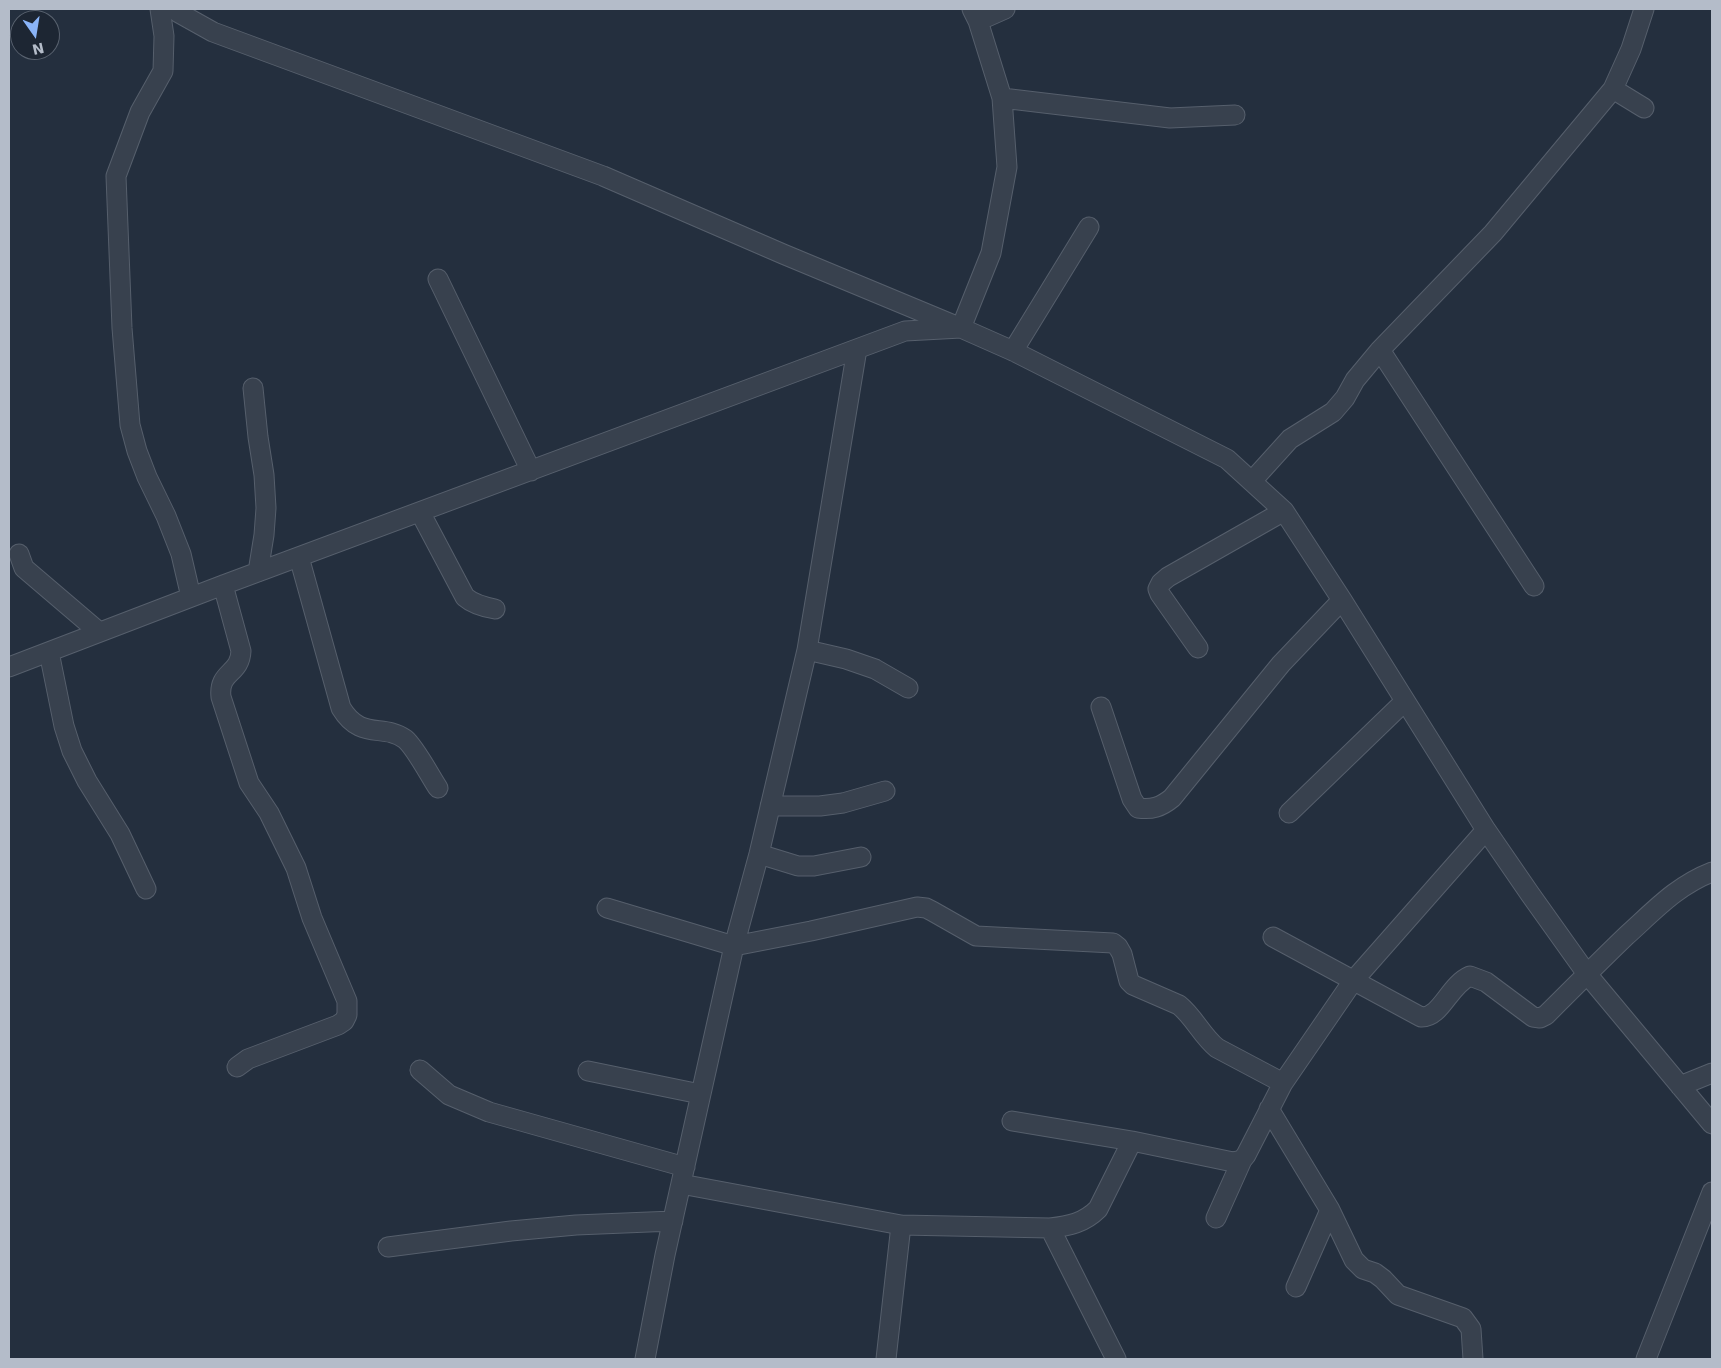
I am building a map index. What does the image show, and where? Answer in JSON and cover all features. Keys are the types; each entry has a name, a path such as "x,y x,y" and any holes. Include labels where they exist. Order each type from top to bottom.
{"street":[{"path":"160,9 164,36 163,71 140,112 116,176 122,328 130,425 137,451 181,554 191,597"},
{"path":"174,9 213,32 603,176 961,328 1013,351 1227,459 1284,511 1486,830 1586,974 1712,1124"},
{"path":"961,328 991,253 1006,167 1002,98 975,15 1005,9"},
{"path":"1252,481 1290,439 1332,412 1345,398 1355,380 1380,350 1493,232 1613,89 1631,49 1644,9"},
{"path":"1613,89 1644,108"},
{"path":"1002,98 1170,118 1236,114"},
{"path":"1013,351 1089,227"},
{"path":"438,279 531,471"},
{"path":"9,667 191,597 904,331 961,328"},
{"path":"645,1359 700,1094 734,946 759,854 807,650 857,349"},
{"path":"1380,350 1534,586"},
{"path":"253,388 264,475 266,508 258,572"},
{"path":"1198,648 1160,594 1158,589 1161,583 1168,577 1284,511"},
{"path":"420,512 465,597 470,601 495,609"},
{"path":"19,554 24,568 99,632"},
{"path":"299,557 341,708 348,719 358,726 405,739 438,788"},
{"path":"223,585 241,651 241,658 238,666 222,682 220,688 221,697 249,783 269,813 296,868 312,918 332,962 348,1008 344,1021 338,1025 248,1059 237,1067"},
{"path":"1101,708 1132,798 1138,808 1151,810 1163,805 1172,798 1281,664 1342,600"},
{"path":"807,650 846,659 875,669 908,688"},
{"path":"49,652 64,726 72,751 87,781 120,834 146,889"},
{"path":"1289,813 1404,702"},
{"path":"770,806 820,806 843,803 885,791"},
{"path":"1216,1218 1242,1160 1283,1083 1353,981 1486,830"},
{"path":"759,854 798,866 814,866 861,857"},
{"path":"1273,936 1421,1017 1428,1018 1434,1014 1456,984 1470,976 1486,982 1533,1017 1540,1018 1546,1015 1586,974 1668,897 1685,885 1712,872"},
{"path":"607,908 734,946 917,907 926,908 976,936 1113,943 1118,948 1129,981 1133,985 1179,1005 1217,1048 1283,1083"},
{"path":"420,1070 449,1095 489,1112 683,1176 901,1225 1050,1228 1082,1222 1091,1217 1098,1209 1132,1141"},
{"path":"588,1071 700,1094"},
{"path":"1680,1086 1712,1073"},
{"path":"1270,1109 1330,1210 1358,1265 1383,1279 1398,1296 1463,1318 1471,1329 1473,1359"},
{"path":"1012,1121 1132,1141 1233,1162 1242,1160"},
{"path":"1646,1359 1712,1192"},
{"path":"1296,1287 1330,1210"},
{"path":"388,1247 511,1231 576,1225 673,1221"},
{"path":"886,1359 901,1225"},
{"path":"1050,1228 1116,1359"}]}
